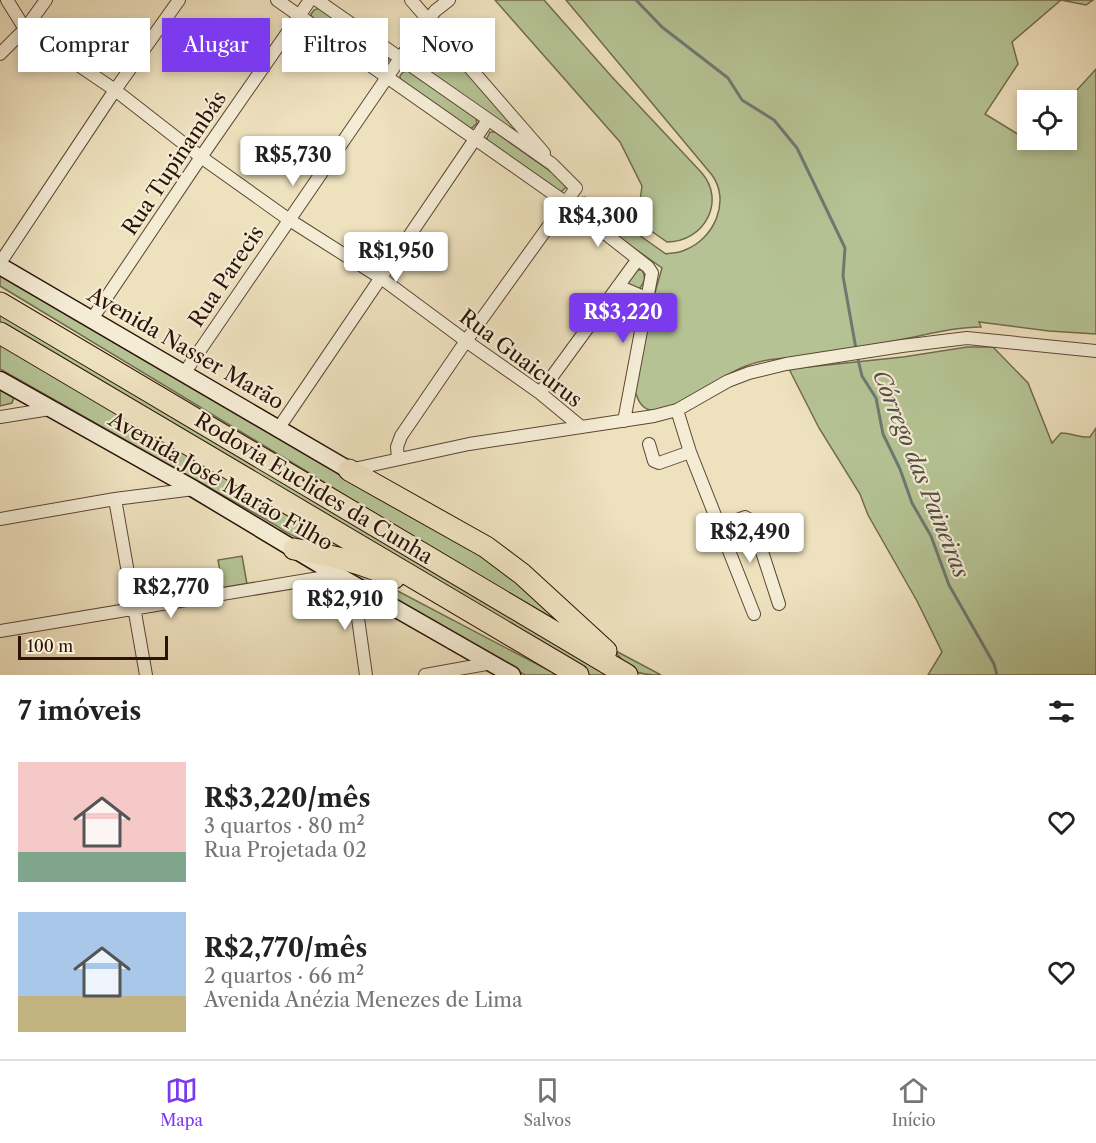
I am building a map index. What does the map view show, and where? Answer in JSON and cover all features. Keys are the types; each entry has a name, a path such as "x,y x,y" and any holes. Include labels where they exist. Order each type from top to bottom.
{"highway":[{"name":"Rodovia Euclides da Cunha","path":"0,303 627,675"},
{"name":"Rodovia Euclides da Cunha","path":"0,333 578,675"},
{"path":"349,470 486,547 522,573 634,675"},
{"path":"294,549 328,555 386,574 458,611 506,631"}],"main road":[{"name":"Avenida Nasser Marão","path":"0,264 349,470"},
{"name":"Avenida José Marão Filho","path":"0,380 194,489 337,575 512,675"}],"street":[{"name":"Rua Guaicurus","path":"7,0 18,18"},
{"path":"33,18 46,0"},
{"path":"0,264 115,90 179,0"},
{"path":"277,0 565,202 648,267 652,273 624,421"},
{"name":"Rua Tupinambás","path":"92,319 310,0"},
{"path":"317,0 400,56"},
{"path":"411,0 426,18"},
{"name":"Rua Parecis","path":"430,18 449,0"},
{"path":"0,54 18,36"},
{"name":"Rua Parecis","path":"185,372 400,59"},
{"name":"Rua Guaicurus","path":"88,72 288,219 381,278 540,393 580,426"},
{"path":"422,72 552,164"},
{"path":"398,458 401,436 576,188 552,164 473,72"},
{"path":"278,429 488,120"},
{"path":"540,393 638,259"},
{"path":"618,286 646,298"},
{"path":"349,470 398,458 580,426 654,416 676,410 728,381 786,364 967,338 1096,351"},
{"path":"0,417 50,409"},
{"path":"676,410 690,452 754,614"},
{"path":"649,444 654,461 658,463 690,452"},
{"path":"0,519 115,499 194,489"},
{"path":"115,499 146,675"},
{"path":"721,526 745,517 752,521 779,604"},
{"path":"0,631 337,575"},
{"path":"353,583 366,675"},
{"path":"425,675 492,663"}],"green space":[{"path":"495,0 544,0 701,172 709,183 712,195 711,207 708,218 692,235 667,242 633,218 639,208 642,186 620,142"},
{"path":"566,0 1061,0 1012,42 1018,64 985,114 1017,134 1017,150 1077,150 1077,90 1096,69 1096,334 1049,331 979,322 981,327 952,329 818,355 755,363 735,371 691,398 668,408 651,410 644,408 635,391 652,303 662,268 578,208 576,203 580,198 585,197 666,254 678,252 695,245 704,237 716,218 720,196 712,175"},
{"path":"1061,0 1093,0 1086,5"},
{"path":"319,8 333,18 312,18 311,14"},
{"path":"403,72 410,72 476,118 477,123 472,128 467,128 401,82 400,76"},
{"path":"428,72 467,72 517,131 513,131"},
{"path":"490,132 495,132 564,181 566,187 556,192 488,142"},
{"path":"635,270 642,270 644,279 640,288 634,289 628,285 629,278"},
{"path":"0,272 485,550 558,620 397,528 0,286"},
{"path":"0,310 617,675 590,675 0,326"},
{"path":"0,344 345,546 346,550 293,536 0,369"},
{"path":"967,347 993,347 1028,383 1052,443 1061,433 1090,437 1096,428 1096,675 928,675 942,652 917,601 868,515 860,494 819,428 789,369 903,357"},
{"path":"0,386 14,397 12,403 0,406"},
{"path":"242,556 247,584 223,588 218,560"},
{"path":"352,567 556,675 525,675 346,573 347,569"},
{"path":"614,650 661,675 634,671"}],"waterway":[{"name":"Córrego das Paineiras","path":"636,0 662,27 728,78 742,100 774,120 797,148 845,248 843,276 856,349"},
{"name":"Córrego das Paineiras","path":"857,355 862,376 876,398 883,434 900,469 912,503 931,536 949,585 994,664 997,675"}]}
